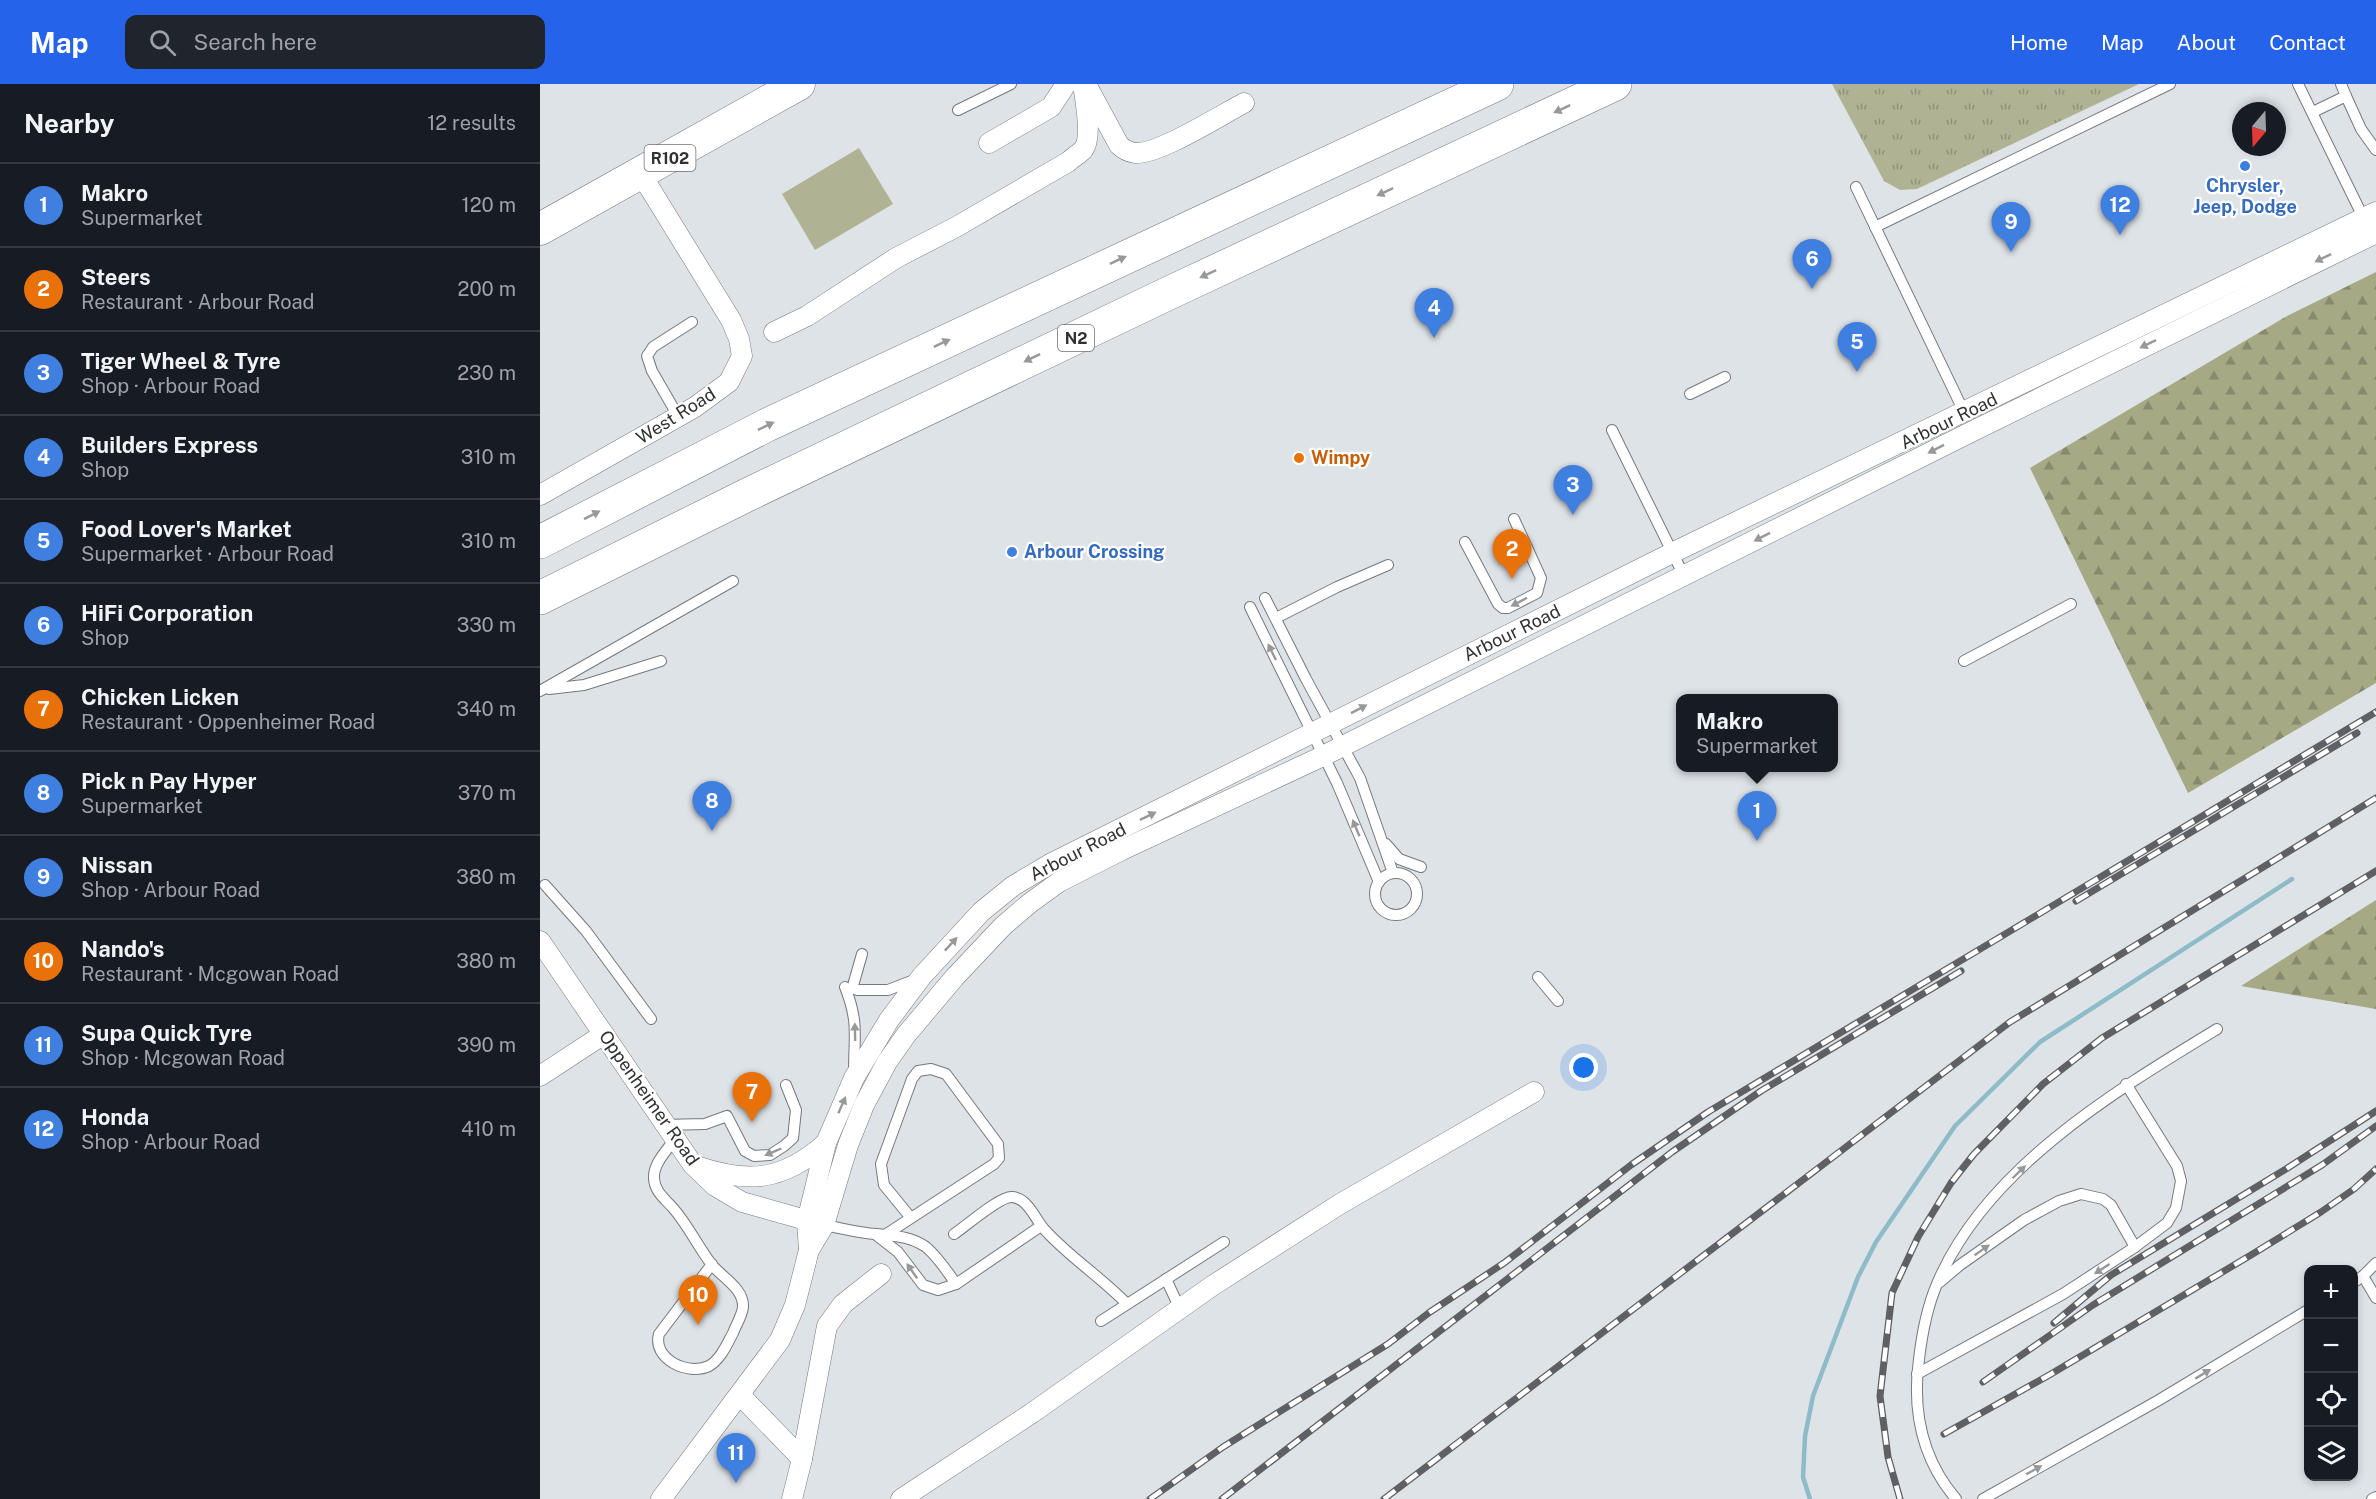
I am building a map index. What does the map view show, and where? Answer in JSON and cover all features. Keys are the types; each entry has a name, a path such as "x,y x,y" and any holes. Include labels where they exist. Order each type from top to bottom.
{"highway":[{"path":"540,542 767,425 1497,84"},
{"name":"N2","path":"540,598 747,495 1169,293 1614,84"}],"main road":[{"name":"R102","path":"540,229 799,84"}],"street":[{"path":"990,143 1051,107 1066,84"},
{"path":"1084,84 1119,145 1137,153 1156,149 1244,103"},
{"path":"774,332 807,316 896,258 956,227 1058,168 1083,150 1088,127 1084,84"},
{"name":"West Road","path":"540,495 678,416 729,382 742,356 739,339 731,320 641,174"},
{"name":"Arbour Road","path":"815,1223 864,1105 887,1062 906,1035 954,978 1003,926 1059,882 1323,756 1684,576 1969,422 2372,224"},
{"name":"Arbour Road","path":"815,1223 826,1143 854,1078 890,1020 922,976 981,912 1013,886 1050,864 1311,732 1672,553 1969,422"},
{"name":"Oppenheimer Road","path":"540,941 693,1165 716,1186 742,1202 815,1223"},
{"path":"540,1077 604,1034"},
{"path":"901,1499 1032,1413 1180,1309 1340,1204 1534,1092"},
{"path":"693,1165 713,1172 741,1177 769,1176 796,1165 826,1143"},
{"path":"661,1499 741,1396 780,1340 795,1305 815,1223"},
{"path":"792,1499 802,1459 827,1326 843,1304 881,1274"},
{"path":"741,1396 802,1459"}],"lane":[{"path":"958,110 1011,84"},
{"path":"1875,227 2170,84"},
{"path":"2298,84 2372,224"},
{"path":"2341,84 2361,129 2376,150"},
{"path":"2313,112 2346,96"},
{"path":"1856,187 1969,422"},
{"path":"678,416 652,371 648,356 653,347 692,322"},
{"path":"1690,394 1725,377"},
{"path":"1612,430 1684,576"},
{"path":"1465,542 1498,604 1503,609 1508,608 1537,592 1541,578 1514,519"},
{"path":"1276,618 1337,587 1388,565"},
{"path":"542,690 733,581"},
{"path":"1265,598 1306,680 1360,778 1393,873"},
{"path":"1964,661 2070,604"},
{"path":"1250,607 1337,783 1379,882"},
{"path":"542,690 584,685 662,661"},
{"path":"1381,837 1399,859 1421,867"},
{"path":"1393,873 1410,879 1416,888 1416,902 1407,913 1394,915 1381,910 1375,900 1379,882 1393,873"},
{"path":"545,885 586,931 651,1019"},
{"path":"854,1078 856,1028 851,989 862,954"},
{"path":"851,989 888,990 922,976"},
{"path":"1538,977 1558,1001"},
{"path":"1956,1499 1938,1476 1921,1434 1917,1410 1917,1374 1926,1319 1936,1286 1963,1235 2010,1179 2066,1128 2126,1084 2217,1029"},
{"path":"880,1234 911,1218 994,1164 1000,1155 998,1144 946,1074 931,1069 918,1071 912,1079 880,1164 884,1185 911,1218"},
{"path":"1917,1374 2063,1294 2135,1248 2167,1223 2176,1208 2181,1182 2176,1166 2126,1084"},
{"path":"712,1264 659,1334 657,1341 659,1348 670,1360 681,1367 694,1369 709,1365 722,1354 743,1309 741,1293 712,1264 674,1209 656,1188 654,1170 669,1132 728,1116 745,1152 754,1156 770,1155 784,1146 793,1138 796,1110 786,1085"},
{"path":"1936,1286 1960,1265 2024,1220 2070,1196 2081,1194 2094,1196 2111,1205 2135,1248"},
{"path":"954,1234 1009,1197 1016,1197 1024,1201 1041,1226 1059,1245 1103,1280 1127,1304"},
{"path":"815,1223 880,1234 896,1234 924,1246 935,1256 956,1284"},
{"path":"880,1234 898,1252 923,1285 938,1290 956,1284 1041,1226"},
{"path":"1101,1321 1224,1242"},
{"path":"2376,1263 2358,1280 2376,1298"},
{"path":"1166,1279 1180,1309"},
{"path":"1983,1499 2159,1400 2304,1312"},
{"path":"2372,1499 2376,1497"}],"green space":[{"path":"1832,84 2139,84 1917,189 1900,190 1884,181"},
{"path":"859,148 893,204 815,250 782,194"},
{"path":"2376,272 2376,683 2188,793 2030,468 2287,316"},
{"path":"2376,900 2376,1009 2241,986"}],"waterway":[{"path":"1810,1499 1803,1477 1805,1436 1813,1396 1858,1277 1876,1242 1955,1126 2040,1042 2292,879"}],"railway":[{"path":"1150,1499 1223,1447 1388,1344 1430,1312 1504,1263 1631,1165 1708,1112 2376,712"},
{"path":"2076,901 2357,733"},
{"path":"1384,1499 2010,1022 2376,798"},
{"path":"1900,1499 1888,1457 1880,1396 1892,1293 1918,1237 1951,1183 1974,1154 2043,1084 2102,1038 2376,871"},
{"path":"1222,1499 1672,1152 1761,1091 1961,971"},
{"path":"2054,1323 2111,1275 2286,1169 2376,1111"},
{"path":"1983,1382 2093,1305 2322,1165 2376,1126"},
{"path":"1944,1434 2051,1374 2251,1255 2321,1212 2354,1189 2376,1169"}],"place":[{"name":"Chrysler, Jeep, Dodge","path":"2245,166"},
{"name":"Honda","path":"2120,235"},
{"name":"Nissan","path":"2011,252"},
{"name":"HiFi Corporation","path":"1812,289"},
{"name":"Builders Express","path":"1434,338"},
{"name":"Food Lover's Market","path":"1857,372"},
{"name":"Wimpy","path":"1299,458"},
{"name":"Tiger Wheel & Tyre","path":"1573,515"},
{"name":"Arbour Crossing","path":"1012,552"},
{"name":"Steers","path":"1512,579"},
{"name":"Pick n Pay Hyper","path":"712,831"},
{"name":"Makro","path":"1757,841"},
{"name":"Chicken Licken","path":"752,1122"},
{"name":"Nando's","path":"698,1325"},
{"name":"Supa Quick Tyre","path":"736,1483"}]}
